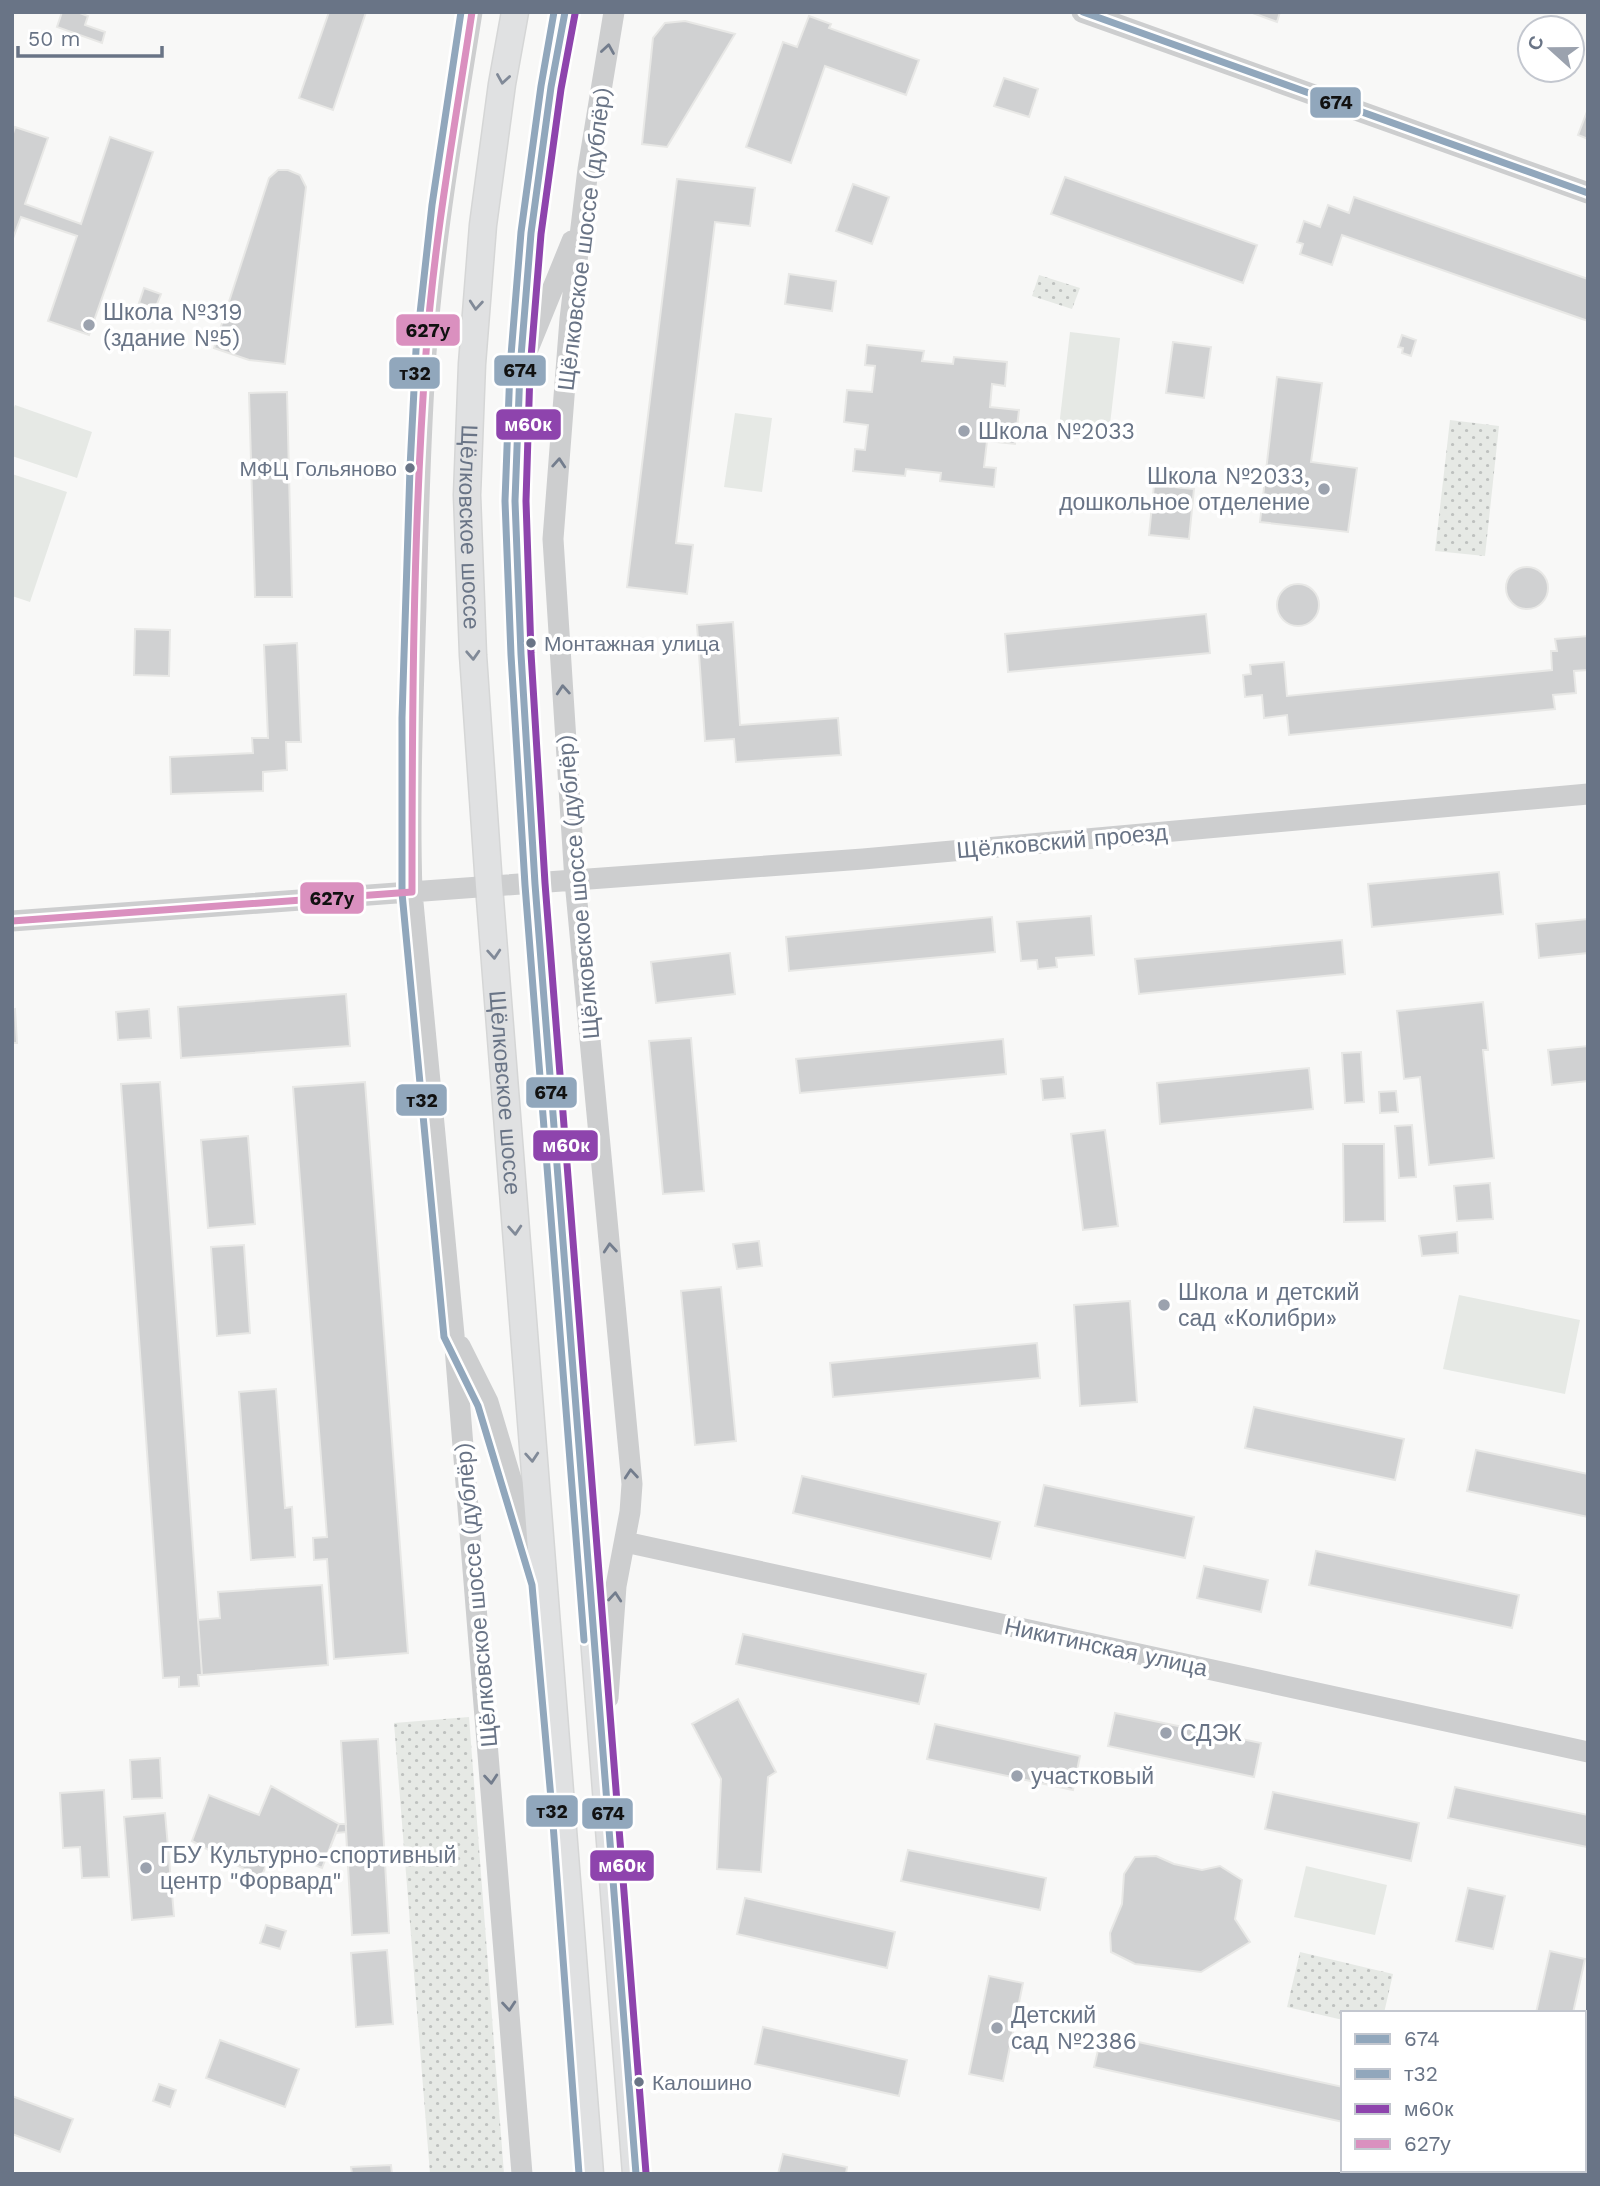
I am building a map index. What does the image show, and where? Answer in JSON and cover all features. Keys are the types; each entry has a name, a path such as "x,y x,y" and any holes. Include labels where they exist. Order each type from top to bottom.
{"main road":[{"name":"Щёлковское шоссе","path":"515,12 502,84 483,225 472,364 467,495 473,655 489,886 590,2174"},
{"name":"Щёлковское шоссе","path":"565,12 551,87 531,233 520,369 516,514 521,654 535,884 636,2174"}],"street":[{"name":"Щёлковское шоссе (дублёр)","path":"471,12 442,207 426,351 412,718 412,892 454,1335 522,2174"},
{"name":"Щёлковское шоссе (дублёр)","path":"604,1763 616,1586 632,1484 575,881 553,539 570,318 614,12"},
{"path":"1082,12 1588,193"},
{"path":"520,369 583,213"},
{"name":"Щёлковский проезд","path":"535,884 888,857 1588,794"},
{"path":"12,921 535,884"},
{"path":"454,1335 488,1402 542,1583"},
{"name":"Никитинская улица","path":"625,1542 1588,1752"}],"shaded area":[{"path":"1039,275 1080,288 1072,309 1032,296"},
{"path":"1070,332 1120,338 1109,433 1059,427"},
{"path":"15,405 92,432 77,478 12,456 12,412"},
{"path":"735,413 772,418 762,492 724,487"},
{"path":"1450,420 1499,426 1485,556 1435,551"},
{"path":"12,474 67,492 30,602 12,596"},
{"path":"1459,1295 1580,1320 1565,1394 1443,1369"},
{"path":"469,1717 504,2174 430,2174 394,1723"},
{"path":"1306,1866 1387,1885 1375,1935 1294,1917"},
{"path":"1300,1952 1393,1974 1384,2011 1341,2011 1341,2020 1287,2007"}],"building":[{"path":"62,12 77,12 88,16 85,25 105,32 102,43 57,27"},
{"path":"329,12 366,12 333,110 299,98"},
{"path":"1250,12 1280,12 1277,22"},
{"path":"809,16 831,24 829,28 919,60 906,95 825,66 791,163 746,147 783,42 797,47"},
{"path":"685,21 735,34 667,147 642,144 653,38 665,23"},
{"path":"1004,78 1038,89 1029,117 994,106"},
{"path":"1588,109 1588,139 1578,135"},
{"path":"15,127 48,138 25,204 81,224 110,137 153,152 89,335 48,321 77,236 21,217 12,241 12,137"},
{"path":"278,170 288,170 300,175 306,187 285,364 249,360 214,348 269,178"},
{"path":"1065,177 1257,245 1243,283 1051,214"},
{"path":"677,179 755,188 750,226 715,222 676,543 693,545 687,594 627,587"},
{"path":"853,184 889,197 872,244 836,231"},
{"path":"1354,197 1588,279 1588,321 1342,235 1332,265 1300,254 1303,244 1297,242 1304,221 1320,227 1328,205 1349,213"},
{"path":"789,274 836,281 832,311 785,304"},
{"path":"144,288 161,294 155,309 139,303"},
{"path":"144,288 161,294 155,309 139,303"},
{"path":"1402,335 1416,340 1411,356 1402,353 1403,348 1398,347"},
{"path":"1173,342 1211,347 1204,398 1166,393"},
{"path":"867,345 924,351 922,361 953,364 954,357 1007,362 1005,386 992,384 990,407 1019,410 1015,444 987,441 984,467 996,468 994,487 940,481 941,473 906,469 905,476 853,471 855,449 865,450 868,425 844,422 847,390 872,392 875,366 865,365"},
{"path":"1277,377 1322,383 1311,462 1357,468 1348,532 1260,522"},
{"path":"287,392 292,597 255,597 249,393"},
{"path":"1154,485 1194,489 1189,539 1149,535"},
{"path":"1527,567 1542,573 1548,588 1542,603 1527,609 1512,603 1506,588 1512,573"},
{"path":"1298,584 1313,590 1319,605 1313,620 1298,626 1283,620 1277,605 1283,590"},
{"path":"1206,614 1210,653 1008,672 1005,634"},
{"path":"733,622 740,725 838,718 841,755 736,762 734,739 705,741 697,625"},
{"path":"135,629 170,630 169,676 134,675"},
{"path":"1588,636 1588,670 1574,671 1576,693 1553,695 1555,709 1289,735 1287,715 1264,718 1262,695 1245,697 1243,675 1251,674 1250,665 1284,662 1287,696 1552,670 1551,651 1557,651 1555,639"},
{"path":"297,643 301,742 286,742 287,770 263,772 263,791 171,794 170,757 253,753 252,738 268,738 264,645"},
{"path":"1499,872 1503,914 1372,927 1368,884"},
{"path":"1091,916 1094,955 1056,958 1057,967 1038,969 1037,960 1021,961 1017,922"},
{"path":"992,917 995,952 789,971 786,937"},
{"path":"1588,919 1588,953 1539,958 1536,924"},
{"path":"1342,940 1345,974 1139,994 1135,959"},
{"path":"730,953 735,994 656,1003 651,962"},
{"path":"346,994 350,1046 181,1058 178,1007"},
{"path":"1483,1002 1488,1050 1483,1050 1494,1158 1429,1165 1420,1077 1404,1079 1397,1011"},
{"path":"15,1009 17,1043 12,1043 12,1010"},
{"path":"149,1009 151,1038 118,1040 116,1012"},
{"path":"691,1038 704,1191 663,1194 649,1041"},
{"path":"1003,1039 1006,1074 800,1093 796,1059"},
{"path":"1588,1046 1588,1081 1552,1085 1548,1050"},
{"path":"1361,1052 1364,1102 1345,1103 1342,1053"},
{"path":"1309,1068 1313,1109 1160,1124 1157,1083"},
{"path":"1063,1077 1065,1098 1043,1100 1041,1079"},
{"path":"160,1082 202,1675 198,1675 199,1686 179,1687 179,1677 163,1678 121,1084"},
{"path":"365,1082 408,1653 334,1659 327,1559 314,1560 313,1538 327,1537 293,1087"},
{"path":"1396,1091 1398,1112 1380,1113 1379,1092"},
{"path":"1412,1125 1416,1177 1399,1178 1395,1126"},
{"path":"1105,1130 1118,1226 1083,1230 1071,1134"},
{"path":"248,1136 255,1224 208,1228 201,1140"},
{"path":"1343,1144 1384,1144 1385,1221 1344,1222"},
{"path":"1490,1183 1493,1219 1457,1221 1454,1186"},
{"path":"1457,1232 1458,1253 1422,1256 1419,1236"},
{"path":"759,1241 762,1266 737,1269 733,1244"},
{"path":"244,1245 250,1333 217,1336 211,1247"},
{"path":"721,1287 736,1441 695,1445 681,1291"},
{"path":"1130,1301 1137,1402 1080,1406 1074,1305"},
{"path":"1037,1343 1040,1378 833,1397 830,1363"},
{"path":"276,1389 285,1508 292,1507 295,1557 251,1560 239,1392"},
{"path":"1254,1407 1404,1439 1395,1480 1245,1448"},
{"path":"1476,1450 1588,1474 1588,1517 1467,1491"},
{"path":"802,1476 1000,1522 991,1559 793,1513"},
{"path":"1044,1485 1194,1517 1185,1558 1035,1526"},
{"path":"1316,1551 1519,1595 1512,1628 1309,1585"},
{"path":"1204,1566 1268,1580 1261,1612 1197,1598"},
{"path":"322,1585 328,1665 202,1675 198,1620 220,1618 218,1592"},
{"path":"743,1634 926,1674 919,1704 736,1664"},
{"path":"738,1699 776,1772 768,1777 761,1872 717,1869 721,1779 692,1724"},
{"path":"1115,1713 1261,1743 1254,1777 1108,1746"},
{"path":"935,1724 1080,1756 1073,1790 927,1759"},
{"path":"378,1739 389,1933 352,1935 341,1741"},
{"path":"378,1739 389,1933 352,1935 346,1832 336,1833 322,1868 273,1848 261,1878 192,1841 209,1795 259,1815 271,1786 339,1824 346,1824 341,1741"},
{"path":"160,1758 162,1798 132,1799 130,1760"},
{"path":"271,1786 339,1824 322,1868 273,1848 261,1878 192,1841 209,1795 259,1815"},
{"path":"1455,1787 1588,1815 1587,1847 1448,1818"},
{"path":"104,1790 109,1877 82,1878 80,1847 63,1848 60,1793"},
{"path":"1273,1792 1419,1823 1411,1861 1265,1829"},
{"path":"165,1813 174,1916 132,1920 124,1817"},
{"path":"908,1850 1046,1878 1040,1910 901,1881"},
{"path":"1156,1856 1174,1864 1202,1870 1220,1866 1242,1880 1235,1919 1250,1942 1201,1972 1135,1964 1111,1952 1110,1933 1122,1904 1124,1874 1135,1857"},
{"path":"1468,1888 1505,1896 1493,1949 1456,1941"},
{"path":"745,1898 895,1932 887,1968 737,1934"},
{"path":"266,1925 286,1931 280,1949 260,1943"},
{"path":"387,1950 393,2024 356,2027 351,1953"},
{"path":"1550,1951 1585,1959 1573,2011 1536,2011"},
{"path":"989,1976 1023,1983 1003,2081 969,2074"},
{"path":"763,2027 907,2060 899,2096 755,2064"},
{"path":"1102,2034 1341,2087 1341,2122 1094,2067"},
{"path":"220,2040 299,2069 285,2107 206,2078"},
{"path":"159,2084 176,2090 170,2107 153,2101"},
{"path":"12,2096 73,2119 60,2152 12,2134"},
{"path":"783,2154 847,2167 846,2174 778,2174"},
{"path":"391,2165 392,2174 352,2174 351,2167"},
{"path":"1500,2172 1538,2172 1537,2174"}],"transit line":[{"name":"т32","path":"461,12 432,205 416,350 402,718 402,893 444,1337 478,1406 532,1585 579,2174"},
{"name":"627у","path":"12,921 412,892 416,555 426,353 440,225 472,12"},
{"name":"т32","path":"554,12 521,232 510,368 505,501 525,885 584,1640"},
{"name":"674","path":"565,12 551,87 531,233 520,369 515,501 535,884 636,2174"},
{"name":"674","path":"1083,12 1588,193"},
{"name":"м60к","path":"575,14 561,89 541,234 530,370 526,501 531,653 545,883 646,2173"}],"place":[{"name":"Школа №319 (здание №5)","path":"89,325"},
{"name":"Школа №2033","path":"964,431"},
{"name":"МФЦ Гольяново","path":"410,468"},
{"name":"Школа №2033, дошкольное отделение","path":"1324,489"},
{"name":"Монтажная улица","path":"531,643"},
{"name":"Школа и детский сад «Колибри»","path":"1164,1305"},
{"name":"СДЭК","path":"1166,1733"},
{"name":"участковый","path":"1017,1776"},
{"name":"ГБУ Культурно-спортивный центр \"Форвард\"","path":"146,1868"},
{"name":"Детский сад №2386","path":"997,2028"},
{"name":"Калошино","path":"639,2082"}]}
